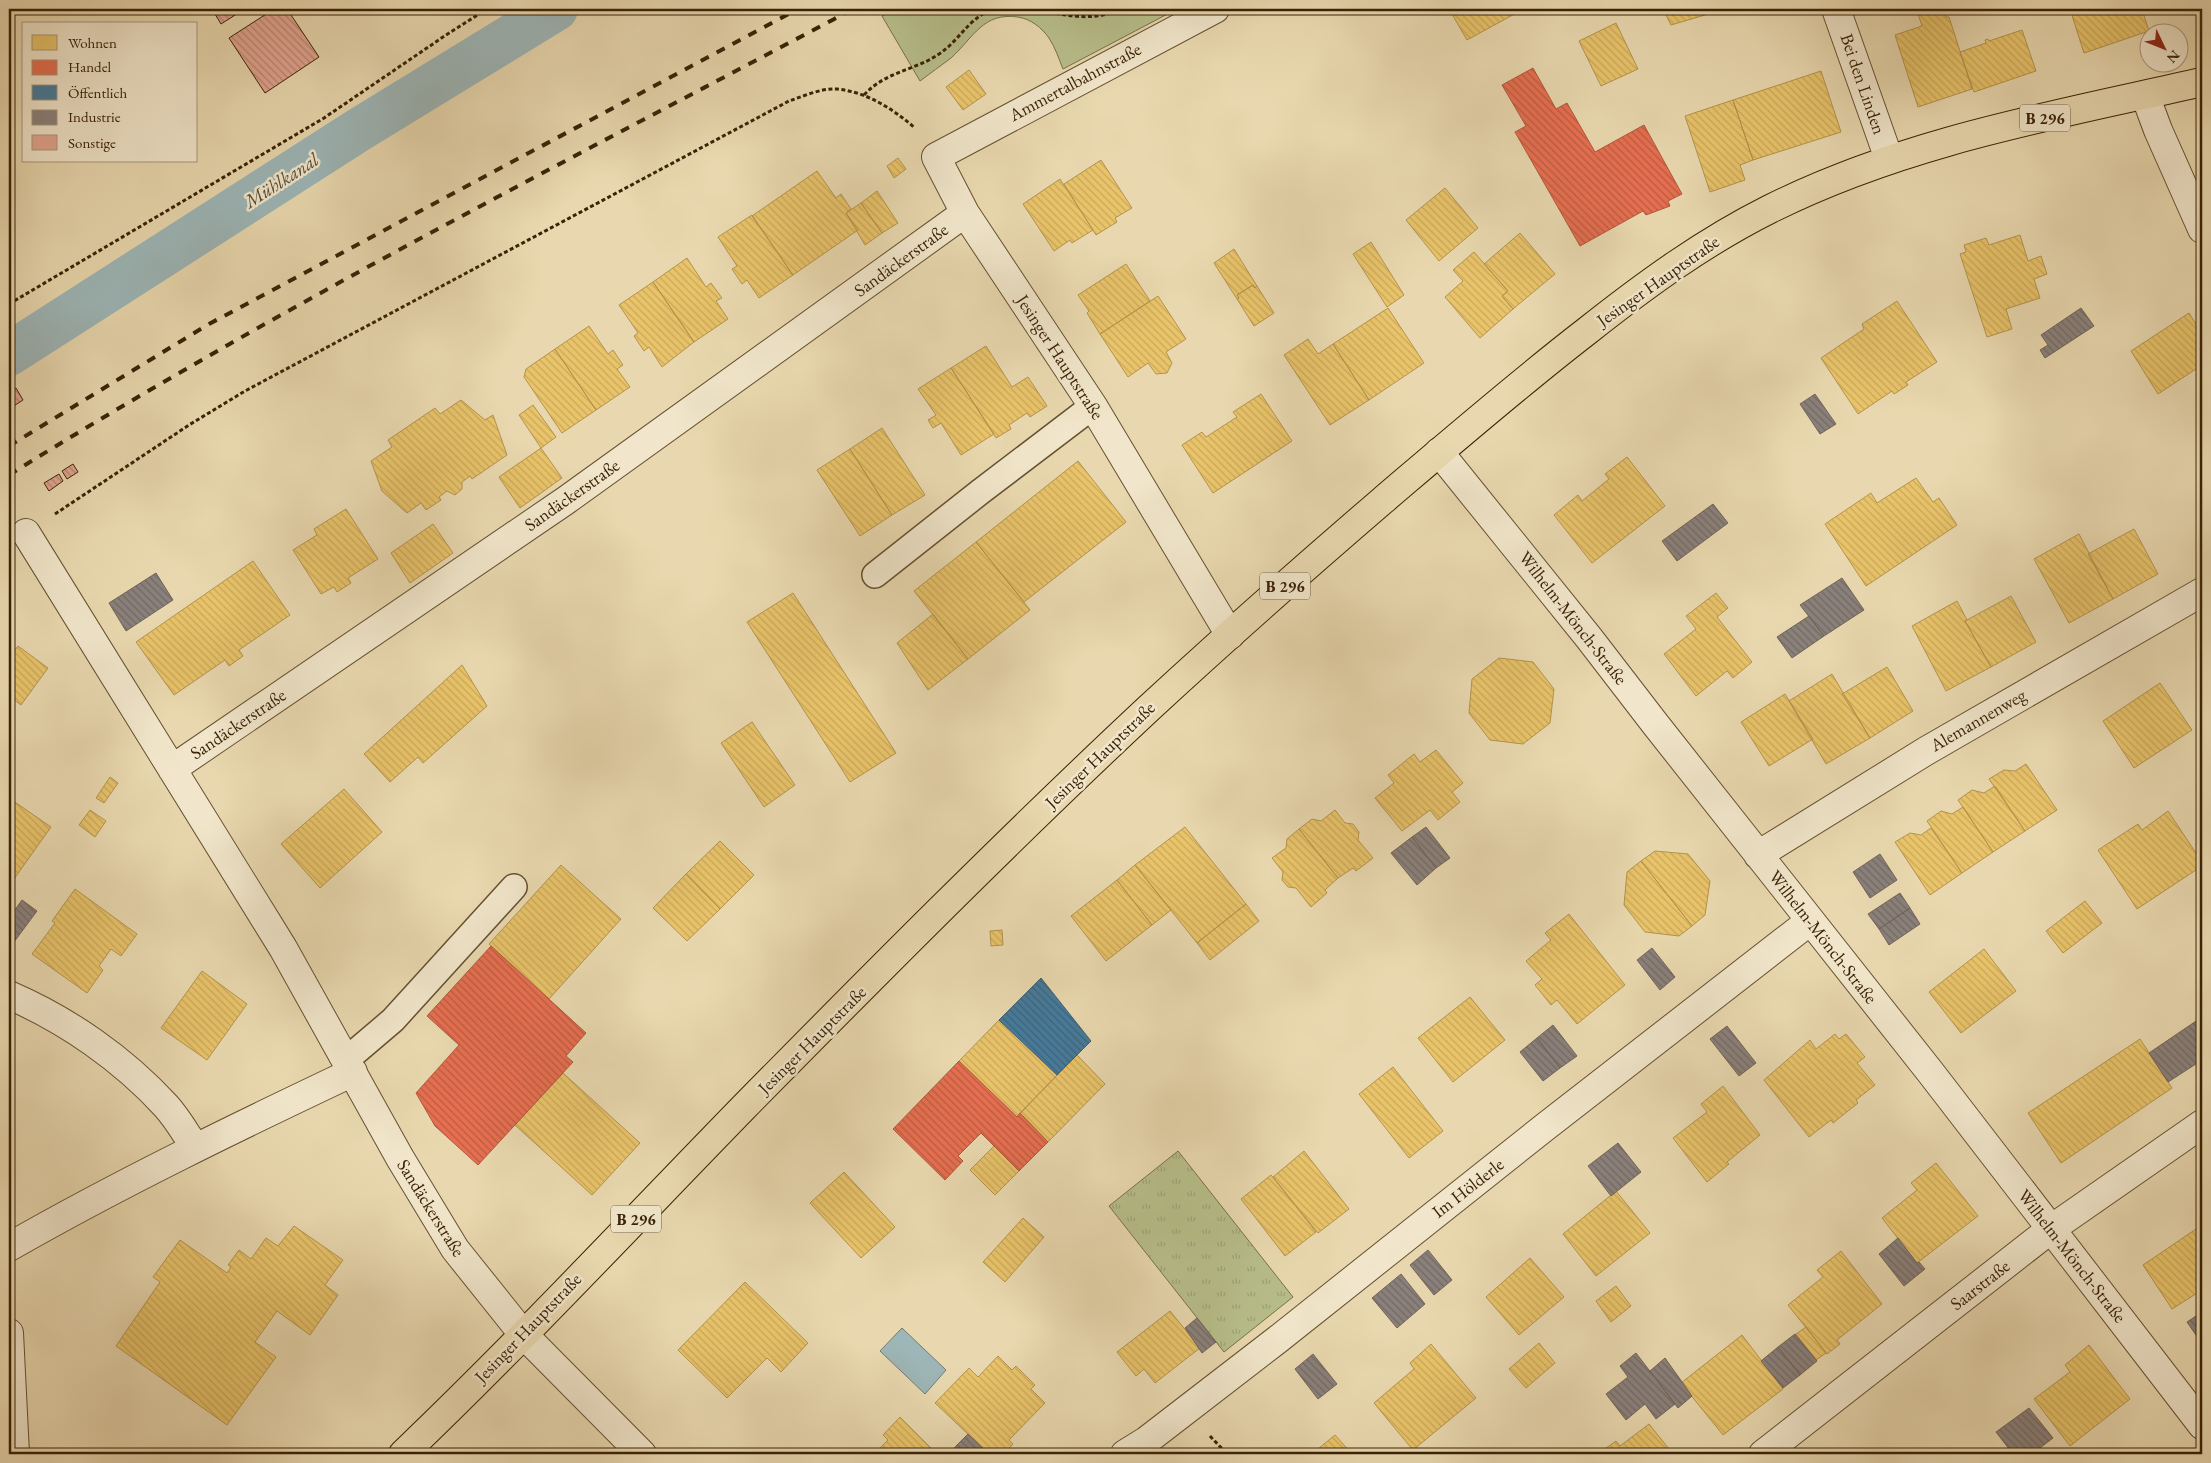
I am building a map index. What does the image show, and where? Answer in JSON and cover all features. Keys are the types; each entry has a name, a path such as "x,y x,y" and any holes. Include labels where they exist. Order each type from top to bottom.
{"main road":[{"name":"Jesinger Hauptstraße","path":"403,1454 748,1103 1004,847 1151,706 1439,452 1542,366 1675,264 1768,210 1889,159 1970,135 2202,82"}],"street":[{"name":"Ammertalbahnstraße","path":"936,157 1215,9"},
{"name":"Bei den Linden","path":"1836,9 1889,159"},
{"path":"2145,95 2158,130 2202,229"},
{"name":"Jesinger Hauptstraße","path":"936,157 965,213 1093,406 1230,635"},
{"name":"Sandäckerstraße","path":"172,769 565,501 965,213"},
{"name":"Wilhelm-Mönch-Straße","path":"1439,452 1583,630 2202,1425"},
{"name":"Sandäckerstraße","path":"26,533 259,908 350,1066 400,1158 455,1249 523,1334 642,1454"},
{"name":"Alemannenweg","path":"1758,855 1926,751 2202,592"},
{"name":"Im Hölderle","path":"1125,1454 1146,1441 1262,1352 1530,1139 1810,921"},
{"path":"9,995 41,1009 88,1039 118,1062 167,1107 195,1147"},
{"path":"9,1246 92,1200 350,1066"},
{"name":"Saarstraße","path":"1763,1454 2050,1229 2202,1124"},
{"path":"9,1334 15,1454"}],"lane":[{"path":"875,576 980,492 1093,406"},
{"path":"350,1066 514,887"}],"path":[{"path":"9,304 324,118 487,9"},
{"path":"864,95 873,85 889,76 939,54 978,15 992,9"},
{"path":"1030,9 1082,18 1100,17 1120,9"},
{"path":"26,533 189,424 245,391 789,101 836,89 864,95 893,110 919,132 936,157"},
{"path":"1207,1432 1227,1454"}],"green space":[{"path":"895,9 1177,9 1063,69 1049,38 1036,24 1018,17 1006,16 996,18 987,22 951,58 920,81 882,16"},
{"path":"1178,1151 1293,1297 1224,1352 1109,1206"}],"water":[{"path":"902,1328 946,1370 925,1394 880,1351"}],"building: Wohnen":[{"path":"1449,9 1519,9 1520,11 1467,40"},
{"path":"1663,9 1703,9 1705,15 1671,25"},
{"path":"1936,9 1944,9 1946,17 1949,17 1972,89 1918,107 1895,35 1922,26 1918,14"},
{"path":"2070,9 2142,9 2146,22 2138,22 2138,35 2084,53"},
{"path":"1616,23 1638,69 1601,86 1579,41"},
{"path":"2022,30 2036,71 1974,92 1960,52 1986,43 1985,40 1988,39 1989,41"},
{"path":"969,70 986,94 963,110 946,87"},
{"path":"1821,71 1841,132 1753,160 1733,100"},
{"path":"1733,100 1753,160 1740,165 1745,180 1710,192 1685,116"},
{"path":"898,158 906,169 894,178 887,166"},
{"path":"1101,160 1132,208 1115,218 1117,222 1096,235 1064,184"},
{"path":"817,171 836,198 841,194 851,209 846,213 858,230 793,275 752,216"},
{"path":"1060,179 1093,230 1072,243 1070,240 1054,251 1023,204"},
{"path":"1445,188 1478,228 1439,261 1406,220"},
{"path":"877,191 898,223 882,233 861,203"},
{"path":"861,203 882,233 865,245 846,213"},
{"path":"752,215 793,275 759,298 747,280 742,284 732,269 737,266 718,237"},
{"path":"1520,233 1555,274 1513,309 1502,296 1508,291 1484,264"},
{"path":"2020,235 2028,261 2041,256 2047,274 2034,279 2040,298 2006,309 2012,329 1987,337 1960,254 1966,252 1964,245 1986,238 1989,245"},
{"path":"1371,242 1404,295 1387,307 1353,254"},
{"path":"1234,249 1257,286 1255,288 1253,285 1237,295 1239,298 1237,299 1214,263"},
{"path":"1474,252 1508,291 1502,296 1513,309 1480,338 1445,297 1463,281 1453,270"},
{"path":"687,258 706,287 711,283 722,298 716,301 728,319 694,342 653,282"},
{"path":"1126,264 1150,301 1100,334 1087,313 1089,311 1078,295"},
{"path":"653,282 694,342 662,367 649,347 644,351 634,336 638,333 619,305"},
{"path":"1253,285 1255,288 1257,286 1274,313 1254,326 1237,299 1239,298 1237,295"},
{"path":"1158,296 1186,339 1166,352 1172,363 1167,373 1156,374 1148,363 1128,377 1100,334"},
{"path":"1897,301 1937,362 1906,382 1908,385 1894,394 1892,391 1858,414 1821,358 1864,329 1862,324"},
{"path":"1388,308 1424,363 1369,400 1333,344"},
{"path":"2189,313 2202,334 2202,365 2158,394 2131,351"},
{"path":"589,326 608,354 613,350 623,365 617,369 630,387 596,410 555,349"},
{"path":"1308,339 1318,354 1333,344 1369,400 1330,425 1284,355"},
{"path":"986,346 1012,387 1028,377 1047,406 1030,417 1027,413 1009,425 1011,429 996,438 951,368"},
{"path":"555,349 596,410 562,433 524,377 526,369"},
{"path":"951,368 994,434 961,455 941,423 933,428 928,420 936,415 918,389"},
{"path":"1261,394 1292,441 1213,493 1182,445 1202,432 1206,437 1237,417 1233,412"},
{"path":"461,400 485,420 493,415 507,455 472,479 470,476 462,482 462,489 455,495 447,491 439,497 441,500 426,510 421,503 407,513 382,491 371,461 392,447 388,440 435,408 440,414"},
{"path":"533,405 556,437 541,448 519,415"},
{"path":"882,428 925,495 892,515 850,449"},
{"path":"541,448 562,478 520,508 499,477"},
{"path":"850,449 892,515 860,536 817,470"},
{"path":"1627,457 1665,506 1592,563 1554,515 1578,495 1582,501 1609,479 1605,474"},
{"path":"1078,461 1126,522 1024,602 976,542"},
{"path":"1916,478 1933,502 1939,498 1957,525 1866,586 1825,524 1871,493 1877,503"},
{"path":"346,509 378,559 348,578 351,583 337,592 334,587 321,594 293,550 317,535 314,529"},
{"path":"433,524 453,553 410,583 391,553"},
{"path":"2134,529 2158,574 2113,599 2088,554"},
{"path":"2079,534 2113,599 2069,623 2034,559"},
{"path":"976,542 1030,610 968,659 914,591"},
{"path":"253,561 290,615 239,650 243,656 229,666 225,660 174,695 136,642"},
{"path":"793,593 896,753 850,782 747,622"},
{"path":"1716,593 1728,608 1717,617 1752,662 1733,678 1727,671 1696,696 1664,654 1696,629 1686,616"},
{"path":"2011,596 2036,642 1991,667 1965,621"},
{"path":"1957,601 1967,620 1965,621 1991,667 1946,691 1912,626"},
{"path":"933,614 968,659 928,690 897,643"},
{"path":"18,646 48,668 21,705 9,696 9,658"},
{"path":"1499,658 1533,662 1554,689 1550,723 1523,744 1490,740 1469,713 1472,679"},
{"path":"462,665 487,706 423,763 418,757 390,782 364,754"},
{"path":"1887,667 1913,711 1870,738 1842,694"},
{"path":"1832,674 1870,738 1826,764 1789,701"},
{"path":"2160,683 2192,730 2134,768 2103,721"},
{"path":"1785,694 1813,739 1769,766 1741,722"},
{"path":"752,722 795,785 764,807 721,743"},
{"path":"1436,750 1463,783 1452,792 1460,802 1438,820 1430,810 1402,831 1375,798 1394,783 1388,775 1414,754 1420,762"},
{"path":"2026,764 2057,810 2025,831 1989,779 2004,770 2015,771"},
{"path":"110,777 118,783 104,803 96,798"},
{"path":"1995,786 2025,831 1993,852 1958,800 1972,790 1984,793"},
{"path":"344,789 382,832 320,888 281,844"},
{"path":"9,798 51,827 9,886"},
{"path":"1963,807 1993,852 1962,873 1927,821 1941,811 1952,814"},
{"path":"90,810 106,821 95,837 79,825"},
{"path":"1335,810 1345,823 1353,824 1359,832 1358,840 1373,858 1356,871 1353,868 1338,878 1299,829 1312,819 1321,821"},
{"path":"2168,811 2202,862 2202,866 2137,909 2098,850 2138,824 2142,830"},
{"path":"1185,827 1246,904 1197,943 1135,865"},
{"path":"1931,828 1962,873 1930,895 1895,842 1910,833 1921,835"},
{"path":"1299,829 1338,878 1325,890 1327,893 1311,907 1296,888 1288,887 1282,880 1283,872 1272,858 1286,848 1287,839"},
{"path":"720,841 754,875 720,909 686,874"},
{"path":"1655,851 1688,854 1710,881 1705,915 1692,926 1641,861"},
{"path":"1641,861 1692,926 1679,936 1645,932 1624,905 1627,872"},
{"path":"561,865 621,919 549,999 489,944"},
{"path":"1135,865 1171,910 1152,925 1117,880"},
{"path":"686,874 720,909 687,941 653,908"},
{"path":"1117,880 1152,925 1106,961 1071,916"},
{"path":"75,889 137,934 121,956 111,949 99,966 103,970 87,993 32,954 55,923 52,921"},
{"path":"2085,901 2102,923 2063,953 2046,931"},
{"path":"1246,904 1259,921 1210,960 1197,943"},
{"path":"1569,914 1625,985 1577,1024 1557,1000 1551,1005 1535,985 1542,979 1526,961 1551,940 1545,933"},
{"path":"1002,930 1003,945 991,946 990,931"},
{"path":"1984,949 2016,991 1961,1033 1929,992"},
{"path":"202,971 247,1004 207,1060 161,1028"},
{"path":"1470,997 1505,1040 1453,1082 1418,1038"},
{"path":"999,1020 1057,1075 1017,1117 959,1061"},
{"path":"1835,1034 1839,1039 1846,1034 1865,1057 1857,1063 1875,1085 1856,1100 1858,1103 1833,1123 1831,1120 1809,1137 1764,1080 1810,1040 1816,1049"},
{"path":"2140,1039 2172,1088 2061,1163 2028,1113"},
{"path":"1077,1055 1105,1084 1048,1142 1020,1113"},
{"path":"1393,1067 1443,1131 1409,1158 1359,1094"},
{"path":"563,1073 640,1143 592,1195 515,1125"},
{"path":"1723,1086 1760,1135 1727,1162 1729,1164 1707,1182 1673,1138 1707,1112 1701,1104"},
{"path":"994,1146 1019,1171 995,1195 970,1170"},
{"path":"1304,1151 1349,1209 1318,1233 1273,1177"},
{"path":"1936,1163 1978,1216 1917,1263 1882,1218 1917,1190 1911,1183"},
{"path":"844,1172 895,1227 861,1258 810,1203"},
{"path":"1271,1175 1316,1232 1285,1256 1241,1199"},
{"path":"1616,1191 1650,1233 1596,1276 1563,1234"},
{"path":"1023,1218 1044,1237 1005,1282 983,1262"},
{"path":"2202,1225 2202,1290 2172,1309 2143,1265"},
{"path":"294,1226 343,1260 325,1285 338,1295 310,1335 277,1311 255,1342 276,1357 227,1425 116,1346 160,1282 153,1277 180,1240 227,1273 231,1267 228,1265 239,1250 251,1259 266,1238 278,1246"},
{"path":"1841,1251 1882,1304 1837,1340 1840,1344 1827,1354 1788,1305 1823,1277 1817,1270"},
{"path":"1530,1258 1564,1297 1519,1335 1486,1297"},
{"path":"745,1282 808,1343 781,1372 767,1358 727,1398 678,1350"},
{"path":"1616,1286 1631,1306 1611,1322 1596,1301"},
{"path":"1170,1311 1200,1348 1155,1383 1144,1369 1136,1376 1117,1352"},
{"path":"1806,1327 1826,1353 1816,1360 1796,1334"},
{"path":"1742,1335 1783,1389 1723,1435 1681,1383"},
{"path":"1539,1343 1555,1363 1526,1388 1509,1369"},
{"path":"1431,1344 1476,1398 1413,1450 1374,1403 1414,1369 1410,1363"},
{"path":"2089,1345 2130,1399 2070,1446 2034,1399 2070,1372 2065,1365"},
{"path":"998,1356 1012,1370 1016,1366 1035,1385 1031,1389 1045,1403 1009,1440 1013,1444 1004,1454 989,1454 935,1403 969,1368 978,1377"},
{"path":"900,1417 937,1454 874,1454 888,1440 883,1435"},
{"path":"1649,1424 1673,1454 1598,1454 1616,1441 1620,1446"},
{"path":"1335,1435 1352,1454 1312,1454"}],"building: Handel":[{"path":"1533,68 1556,109 1567,103 1595,152 1644,125 1682,194 1668,201 1670,206 1646,215 1643,211 1580,246 1515,132 1526,126 1502,85"},
{"path":"491,946 586,1033 566,1056 573,1062 478,1165 435,1126 416,1093 459,1045 427,1016"},
{"path":"959,1061 1017,1117 1020,1113 1048,1142 1019,1171 981,1133 958,1156 963,1161 945,1180 893,1129"}],"building: Öffentlich":[{"path":"1041,978 1091,1041 1057,1075 999,1020"}],"building: Industrie":[{"path":"2081,308 2094,326 2045,358 2040,350 2048,345 2041,335"},
{"path":"1815,394 1836,424 1820,434 1800,404"},
{"path":"1713,504 1728,523 1677,561 1662,541"},
{"path":"156,573 173,600 126,631 109,603"},
{"path":"1842,578 1864,610 1824,636 1800,605"},
{"path":"1809,616 1824,636 1792,658 1777,637"},
{"path":"1426,827 1450,858 1436,868 1412,837"},
{"path":"1412,837 1436,868 1417,885 1391,853"},
{"path":"1880,854 1897,880 1870,898 1853,872"},
{"path":"1900,893 1910,908 1879,929 1868,914"},
{"path":"22,900 37,911 14,942 9,937 9,918"},
{"path":"1910,908 1920,924 1889,945 1879,929"},
{"path":"1652,948 1675,977 1660,990 1637,960"},
{"path":"2202,1017 2202,1060 2168,1082 2149,1053"},
{"path":"1553,1025 1577,1056 1560,1068 1537,1038"},
{"path":"1727,1026 1756,1063 1739,1076 1710,1039"},
{"path":"1537,1038 1560,1068 1543,1081 1520,1052"},
{"path":"1618,1143 1641,1172 1611,1196 1588,1166"},
{"path":"1898,1238 1917,1263 1919,1262 1925,1269 1904,1286 1879,1254"},
{"path":"1428,1250 1452,1280 1434,1295 1410,1265"},
{"path":"1401,1274 1425,1304 1397,1328 1372,1298"},
{"path":"2202,1312 2202,1335 2198,1338 2187,1322"},
{"path":"1197,1318 1216,1342 1202,1353 1185,1328"},
{"path":"1795,1334 1817,1361 1800,1375 1778,1347"},
{"path":"1778,1347 1800,1375 1783,1388 1761,1361"},
{"path":"1636,1353 1675,1404 1656,1419 1645,1404 1626,1420 1606,1394 1628,1377 1620,1366"},
{"path":"1313,1354 1337,1384 1318,1399 1295,1369"},
{"path":"1665,1358 1692,1396 1678,1408 1650,1371"},
{"path":"2029,1408 2053,1438 2032,1454 2013,1454 1996,1432"},
{"path":"968,1434 989,1454 966,1454 957,1445"},
{"path":"957,1445 966,1454 949,1454"}],"building: Sonstige":[{"path":"212,9 242,9 243,10 221,24"},
{"path":"274,9 287,9 319,57 265,93 229,38"},
{"path":"16,388 23,400 9,409 9,392"},
{"path":"73,464 78,472 67,479 62,471"},
{"path":"59,474 63,481 49,491 44,483"}],"waterway":[{"name":"Mühlkanal","path":"9,354 360,129 556,9"}],"railway":[{"path":"9,446 209,324 798,9"},
{"path":"9,475 112,412 321,293 533,178 853,9"}]}
